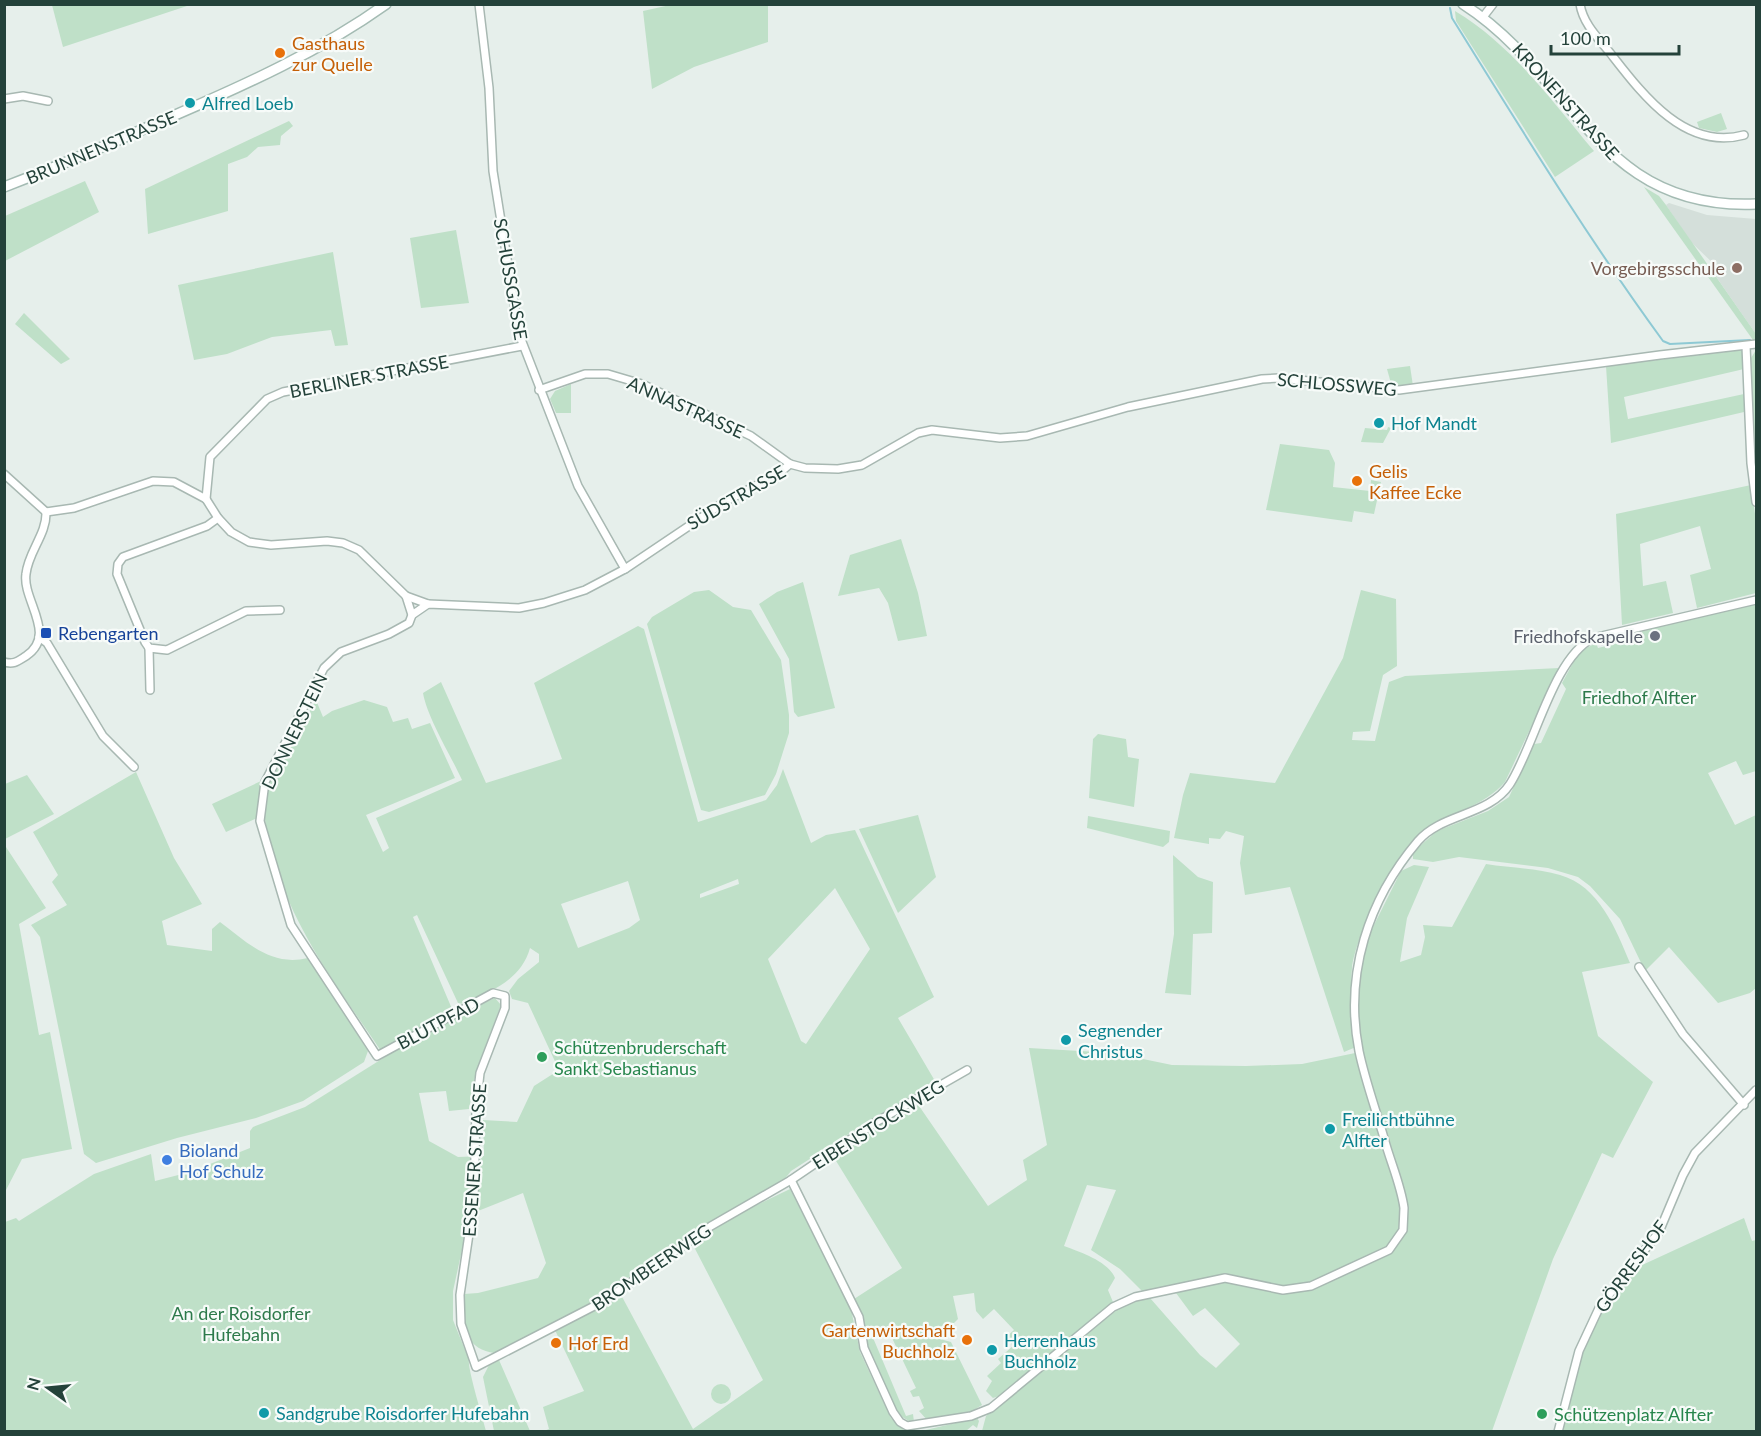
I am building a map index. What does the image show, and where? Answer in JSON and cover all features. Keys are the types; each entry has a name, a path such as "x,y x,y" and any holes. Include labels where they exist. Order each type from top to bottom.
{"street":[{"name":"BRUNNENSTRASSE","path":"4,187 66,163 232,90 320,47 386,4"},
{"name":"SCHUSSGASSE","path":"479,4 489,88 493,171 522,346 578,486 625,568"},
{"name":"KRONENSTRASSE","path":"1463,4 1483,17 1522,52 1593,137 1626,166 1653,182 1685,195 1726,203 1756,204"},
{"path":"1483,17 1493,4"},
{"path":"1580,4 1590,28 1646,98 1662,112 1679,124 1710,136 1728,139 1744,135"},
{"path":"4,99 23,96 48,101"},
{"name":"SCHLOSSWEG","path":"1030,435 1128,407 1262,379 1279,378 1399,390 1756,344"},
{"name":"BERLINER STRASSE","path":"206,499 210,457 267,399 283,392 522,346"},
{"path":"1746,346 1751,463 1756,502"},
{"name":"ANNASTRASSE","path":"539,390 585,374 608,374 642,384 751,436 790,464"},
{"name":"SÜDSTRASSE","path":"625,568 726,501 777,475 790,464 805,468 838,469 862,465 918,433 932,430 1000,438 1030,435"},
{"path":"4,474 46,512"},
{"path":"46,512 74,508 153,481 174,482 206,499 218,518 231,532 249,542 272,545 327,541 343,543 359,550 405,596 412,615"},
{"path":"4,662 15,663 32,652 39,637 40,625 25,581 26,571 44,526 46,512"},
{"path":"150,690 149,648 117,574 118,564 123,557 207,526 218,518"},
{"path":"405,596 428,604 519,608 585,590 625,568"},
{"path":"791,1180 859,1317 864,1348 893,1412 900,1422 907,1426 971,1416 991,1408 1113,1307 1128,1299 1225,1278 1283,1290 1304,1288 1384,1253 1401,1234 1404,1208 1359,1050 1355,984 1356,964 1363,937 1388,887 1414,846 1428,832 1487,804 1508,787 1565,666 1582,643 1593,638 1756,600"},
{"name":"DONNERSTEIN","path":"377,1056 291,925 265,844 260,821 261,805 265,782 324,668 341,652 389,634 409,623 412,615 428,604"},
{"path":"149,648 167,650 246,611 280,610"},
{"path":"39,637 47,643 103,736 134,767"},
{"path":"1639,967 1683,1034 1744,1105"},
{"name":"BLUTPFAD","path":"377,1056 494,993 500,994"},
{"name":"ESSENER STRASSE","path":"476,1366 461,1324 460,1295 474,1200 476,1109 479,1082 505,1008 505,996 500,994"},
{"name":"EIBENSTOCKWEG","path":"791,1180 876,1122 967,1070"},
{"name":"GÖRRESHOF","path":"1558,1431 1576,1359 1595,1315 1611,1291 1659,1232 1695,1153 1744,1105 1756,1090"},
{"name":"BROMBEERWEG","path":"476,1366 604,1301 711,1226 791,1180"}],"shaded area":[{"name":"Vorgebirgsschule","path":"1669,203 1707,215 1756,219 1756,334 1715,275 1717,267 1691,242 1666,205"}],"green space":[{"path":"52,4 190,5 63,47"},
{"path":"670,5 768,5 768,42 694,67 652,89 643,11"},
{"path":"1455,11 1495,40 1513,57 1594,151 1555,177 1456,21"},
{"path":"1721,113 1727,129 1717,132 1699,128 1697,122"},
{"path":"289,121 293,126 281,136 280,145 258,147 247,157 228,164 228,211 148,234 145,189"},
{"path":"85,181 99,212 5,261 5,216"},
{"path":"1644,187 1659,196 1666,205 1756,334 1756,339 1753,340"},
{"path":"456,230 469,303 421,308 410,238"},
{"path":"333,252 348,345 335,346 331,330 272,337 227,354 194,360 178,285"},
{"path":"24,313 70,359 61,364 15,324"},
{"path":"1743,350 1744,369 1624,397 1628,419 1744,394 1744,412 1611,443 1606,366"},
{"path":"1756,350 1756,483 1751,358"},
{"path":"1410,366 1413,386 1392,387 1387,369"},
{"path":"571,384 571,413 556,413 550,399 555,391"},
{"path":"1388,427 1391,428 1383,443 1361,442 1365,428 1387,430"},
{"path":"1280,444 1329,450 1335,463 1333,487 1370,491 1371,480 1381,482 1374,514 1354,511 1352,522 1266,510"},
{"path":"1751,485 1756,521 1756,593 1697,608 1690,575 1711,569 1700,526 1640,544 1643,586 1666,581 1673,613 1622,625 1616,514"},
{"path":"901,539 918,593 927,636 898,641 888,603 879,588 838,596 850,555"},
{"path":"803,582 835,708 798,717 794,712 789,659 759,604 777,592"},
{"path":"709,590 733,607 751,610 781,660 789,715 789,733 776,774 765,795 709,812 701,810 647,624 652,617 694,592"},
{"path":"1361,590 1396,599 1397,666 1383,675 1370,731 1353,732 1352,740 1375,741 1389,682 1405,676 1559,668 1505,782 1478,803 1427,828 1404,853 1380,892 1355,953 1351,988 1356,1047 1344,1052 1290,887 1245,895 1240,863 1244,836 1226,831 1220,839 1209,838 1209,844 1174,838 1190,773 1275,783 1343,658"},
{"name":"Friedhof Alfter","path":"1756,603 1756,771 1743,775 1736,761 1708,773 1735,825 1756,815 1756,988 1750,993 1718,1003 1669,947 1645,971 1620,919 1590,886 1578,877 1548,868 1459,857 1433,862 1413,859 1413,852 1437,831 1488,811 1509,797 1534,744 1541,743 1566,689 1562,683 1579,652 1596,643 1598,648 1643,637 1642,631"},
{"name":"An der Roisdorfer Hufebahn","path":"638,626 644,629 698,822 766,800 777,785 783,769 811,843 826,835 855,830 934,997 898,1018 935,1081 878,1117 884,1124 917,1103 988,1206 1027,1180 1023,1160 1047,1145 1029,1048 1114,1053 1172,1065 1246,1066 1302,1064 1360,1052 1357,991 1366,941 1401,871 1414,865 1429,867 1407,918 1400,962 1421,955 1425,937 1423,925 1452,927 1486,864 1532,869 1560,875 1585,889 1596,899 1612,923 1630,963 1582,972 1598,1036 1653,1082 1613,1158 1602,1153 1553,1259 1492,1431 982,1431 986,1416 1123,1305 1149,1298 1120,1269 1091,1250 1116,1190 1087,1185 1064,1246 1093,1258 1111,1272 1115,1278 1108,1290 1113,1302 1002,1395 993,1398 986,1391 992,1381 987,1376 1001,1363 998,1359 1013,1346 1006,1337 1014,1330 994,1309 983,1319 976,1311 974,1293 953,1296 958,1319 954,1323 947,1324 948,1334 937,1334 936,1338 951,1342 982,1405 969,1413 928,1421 919,1411 924,1408 919,1396 913,1397 910,1391 916,1388 892,1338 871,1333 906,1416 913,1414 914,1422 903,1417 884,1389 854,1299 902,1268 833,1156 878,1128 872,1119 791,1171 784,1180 707,1225 620,1283 620,1293 693,1429 763,1380 692,1243 738,1214 790,1189 851,1309 860,1352 891,1418 905,1431 544,1431 549,1429 543,1407 584,1391 554,1328 499,1360 530,1431 494,1431 483,1377 495,1353 476,1346 470,1340 464,1324 464,1294 478,1293 538,1278 546,1263 523,1193 478,1211 467,1227 453,1291 453,1320 469,1360 486,1431 5,1432 5,1222 16,1218 19,1221 94,1174 151,1154 155,1181 190,1172 250,1148 250,1131 253,1127 305,1107 385,1057 328,973 296,916 282,886 265,820 255,819 226,832 212,804 274,775 316,700 323,717 332,711 364,700 387,707 393,722 408,718 412,729 430,723 455,778 366,815 383,852 389,848 376,818 462,780 434,725 423,693 441,682 486,783 562,759 534,683","holes":["738,879 739,884 700,898 700,894","628,881 640,920 629,928 578,948 561,904","835,888 870,949 806,1044 801,1041 768,959","417,915 458,1003 463,1004 504,983 520,968 530,948 539,954 539,962 518,979 509,991 512,999 528,1003 559,1070 534,1086 517,1122 483,1120 484,1156 458,1157 429,1141 419,1093 446,1091 449,1111 469,1109 476,1071 501,1005 495,998 455,1016 413,917","1176,1293 1193,1316 1205,1308 1240,1344 1216,1368 1200,1355 1150,1298"]},
{"path":"1098,734 1126,739 1128,757 1139,759 1134,807 1089,798 1093,739"},
{"path":"136,772 174,858 202,904 162,921 167,945 212,951 212,929 220,922 250,945 271,956 295,960 308,958 368,1051 364,1062 303,1101 256,1118 177,1138 96,1163 84,1154 40,937 31,925 67,905 52,882 58,875 33,832"},
{"path":"27,775 54,814 5,839 5,784"},
{"path":"918,815 936,877 898,913 859,829"},
{"path":"1088,816 1170,831 1169,842 1163,847 1087,828"},
{"path":"6,847 46,908 19,924 39,1035 50,1032 72,1149 22,1159 5,1192"},
{"path":"1173,855 1198,877 1213,882 1212,933 1193,934 1191,995 1165,993 1174,934"},
{"path":"1744,1218 1752,1241 1756,1240 1756,1431 1558,1432 1590,1323 1627,1272"},
{"path":"721,1384 728,1387 731,1394 728,1401 721,1404 714,1401 711,1394 714,1387"},
{"path":"977,1418 979,1421 977,1428 973,1425 966,1431 917,1432"}],"waterway":[{"path":"1450,8 1452,18 1554,181 1663,341 1670,344 1750,340"}],"place":[{"name":"Gasthaus zur Quelle","path":"280,53"},
{"name":"Alfred Loeb","path":"190,103"},
{"name":"Vorgebirgsschule","path":"1737,268"},
{"name":"Hof Mandt","path":"1379,423"},
{"name":"Gelis Kaffee Ecke","path":"1357,481"},
{"name":"Rebengarten","path":"46,633"},
{"name":"Friedhofskapelle","path":"1655,636"},
{"name":"Segnender Christus","path":"1066,1040"},
{"name":"Schützenbruderschaft Sankt Sebastianus","path":"542,1057"},
{"name":"Freilichtbühne Alfter","path":"1330,1129"},
{"name":"Bioland Hof Schulz","path":"167,1160"},
{"name":"Gartenwirtschaft Buchholz","path":"967,1340"},
{"name":"Hof Erd","path":"556,1343"},
{"name":"Herrenhaus Buchholz","path":"992,1350"},
{"name":"Sandgrube Roisdorfer Hufebahn","path":"264,1413"},
{"name":"Schützenplatz Alfter","path":"1542,1414"}]}
